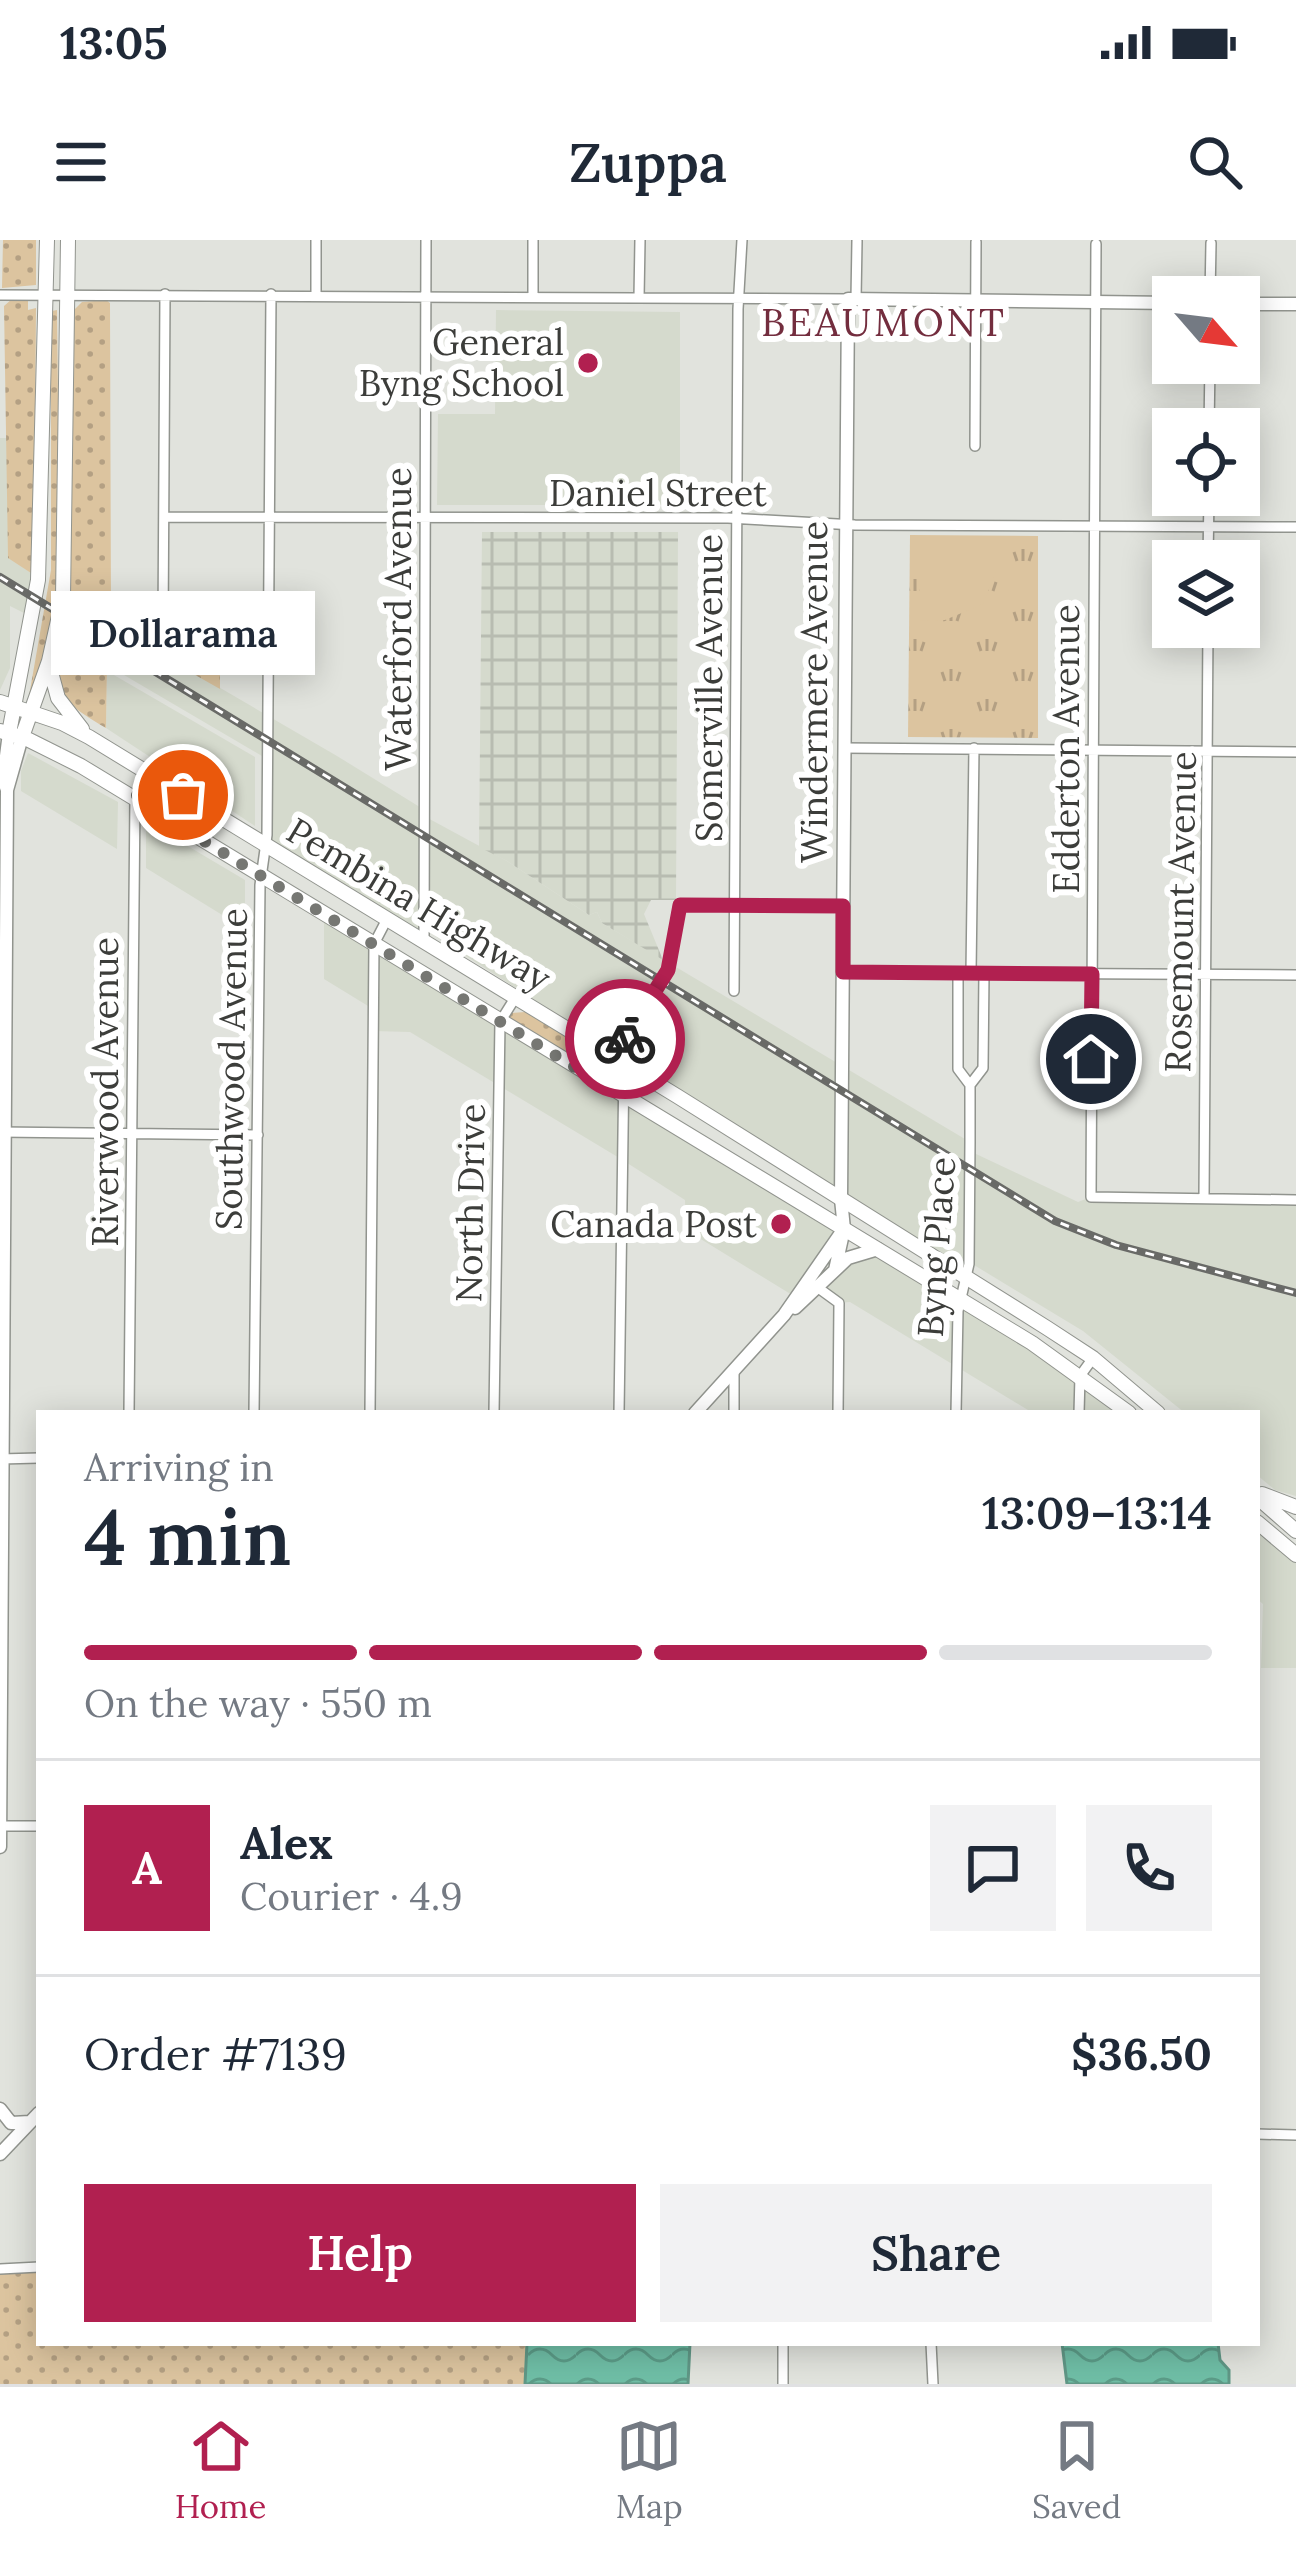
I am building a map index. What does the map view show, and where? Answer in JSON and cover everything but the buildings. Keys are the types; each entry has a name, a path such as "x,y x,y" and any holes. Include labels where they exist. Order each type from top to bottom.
{"main road":[{"path":"10,734 6,704 20,670 38,580 46,240"},
{"path":"10,734 32,711 49,661 65,575 68,240"},
{"path":"49,661 56,694 89,737"},
{"path":"0,690 20,670"},
{"name":"Pembina Highway","path":"6,704 89,737 619,1061 1094,1358 1155,1410"},
{"name":"Pembina Highway","path":"10,734 135,799 960,1298 1125,1410"},
{"path":"844,1229 890,1231"},
{"path":"1260,1495 1296,1507"},
{"path":"1260,1497 1296,1531"},
{"path":"1260,1525 1296,1556"}],"street":[{"path":"316,240 316,295"},
{"name":"Waterford Avenue","path":"424,942 426,240"},
{"path":"533,240 533,297"},
{"path":"639,298 640,240"},
{"name":"Somerville Avenue","path":"734,992 742,240"},
{"path":"852,299 857,241"},
{"path":"975,446 976,242"},
{"name":"Edderton Avenue","path":"1096,244 1091,1197 1204,1198"},
{"path":"1210,276 1211,244"},
{"path":"163,628 165,294"},
{"path":"0,295 1152,303"},
{"name":"Southwood Avenue","path":"254,1410 260,875 267,846 271,295"},
{"name":"Windermere Avenue","path":"835,1270 844,1229 845,524 852,299"},
{"path":"1260,304 1296,304"},
{"path":"1208,516 1208,540"},
{"name":"Daniel Street","path":"164,517 736,518 845,524 1296,527"},
{"name":"Rosemount Avenue","path":"1204,1198 1208,648"},
{"path":"0,1847 10,734"},
{"path":"844,748 1296,752"},
{"path":"971,973 974,748"},
{"name":"Riverwood Avenue","path":"129,1410 135,799 148,774"},
{"path":"619,1410 619,1061 668,970 680,905 843,906"},
{"path":"370,1410 374,944 387,919"},
{"path":"843,972 1296,975"},
{"name":"Byng Place","path":"958,973 958,1069 970,1085"},
{"name":"Byng Place","path":"956,1410 960,1298 968,1279 970,1085 983,1068 984,973"},
{"path":"500,1022 515,998"},
{"name":"North Drive","path":"494,1410 500,1022"},
{"path":"3,1132 258,1135"},
{"path":"1204,1198 1296,1200"},
{"path":"698,1410 784,1315 844,1229"},
{"path":"784,1315 860,1252 878,1249"},
{"path":"815,1270 817,1287 838,1303 838,1410"},
{"path":"1079,1410 1080,1376 1094,1358"},
{"path":"734,1372 734,1410"},
{"path":"2,1459 36,1458"},
{"path":"1,1826 36,1826"},
{"path":"0,2109 11,2123 35,2117"},
{"path":"0,2154 35,2117"},
{"path":"1260,2134 1296,2135"},
{"path":"0,2269 36,2267"},
{"path":"783,2346 783,2384"},
{"path":"931,2346 933,2384"}],"shaded area":[{"name":"General Byng School","path":"496,310 680,312 680,505 437,505 438,414 495,414"},
{"path":"0,438 9,438 8,557 34,575 30,616 10,606 10,668 0,690"},
{"path":"482,532 678,532 676,900 651,900 644,914 663,960 602,923 597,912 589,915 479,847"},
{"path":"68,603 337,756 423,809 424,816 507,861 589,915 597,912 602,923 970,1142 968,1279 614,1058 647,994 617,1043 608,1047 427,931 424,941 268,844 267,759 61,638"},
{"path":"107,671 255,757 255,826 106,728"},
{"path":"28,753 118,802 117,849 21,791 21,771"},
{"path":"146,829 159,829 245,880 245,929 146,868"},
{"path":"324,915 844,1229 797,1298 686,1230 685,1200 621,1159 410,1032 373,1031 373,1009 324,979"},
{"path":"974,1153 1078,1202 1091,1197 1296,1200 1296,1496 1275,1490 1260,1478 1260,1410 1181,1410 1083,1331 974,1265"},
{"path":"867,1243 1124,1410 1028,1410 850,1302 839,1303 823,1293 829,1274"},
{"path":"1260,1525 1296,1555 1296,1668 1261,1668"}],"green space":[{"path":"3,240 36,240 36,285 2,288"},
{"path":"12,299 28,301 28,310 36,308 34,575 8,558 4,306"},
{"path":"82,302 110,303 111,614 164,639 190,662 220,653 220,689 68,603 74,310"},
{"path":"57,310 60,575 49,642 29,696 51,570 51,318"},
{"path":"910,535 1038,536 1038,738 908,737"},
{"path":"925,544 996,544 996,572 983,604 945,620 920,621 920,550"},
{"path":"61,638 107,665 106,728 63,694 57,671"},
{"path":"525,1012 610,1064 610,1071 598,1074 509,1019 511,1013"},
{"path":"36,2267 36,2346 527,2346 525,2384 0,2384 0,2269"}],"water":[{"path":"527,2346 690,2346 688,2384 525,2384"},
{"path":"1062,2346 1218,2346 1220,2360 1229,2370 1229,2384 1067,2384"}],"railway":[{"path":"0,577 1055,1221 1116,1245 1296,1293"}],"way so far":[{"path":"183,795 148,774 135,799 622,1096 624,1064 614,1058 625,1039"}],"place":[{"name":"General Byng School","path":"588,363"},
{"name":"Dollarama","path":"183,795"},
{"name":"Canada Post","path":"781,1224"}],"district":[{"name":"BEAUMONT","path":"884,322"}],"route":[{"path":"625,1039 668,970 680,905 843,906 843,972 1092,974 1091,1059"}]}
